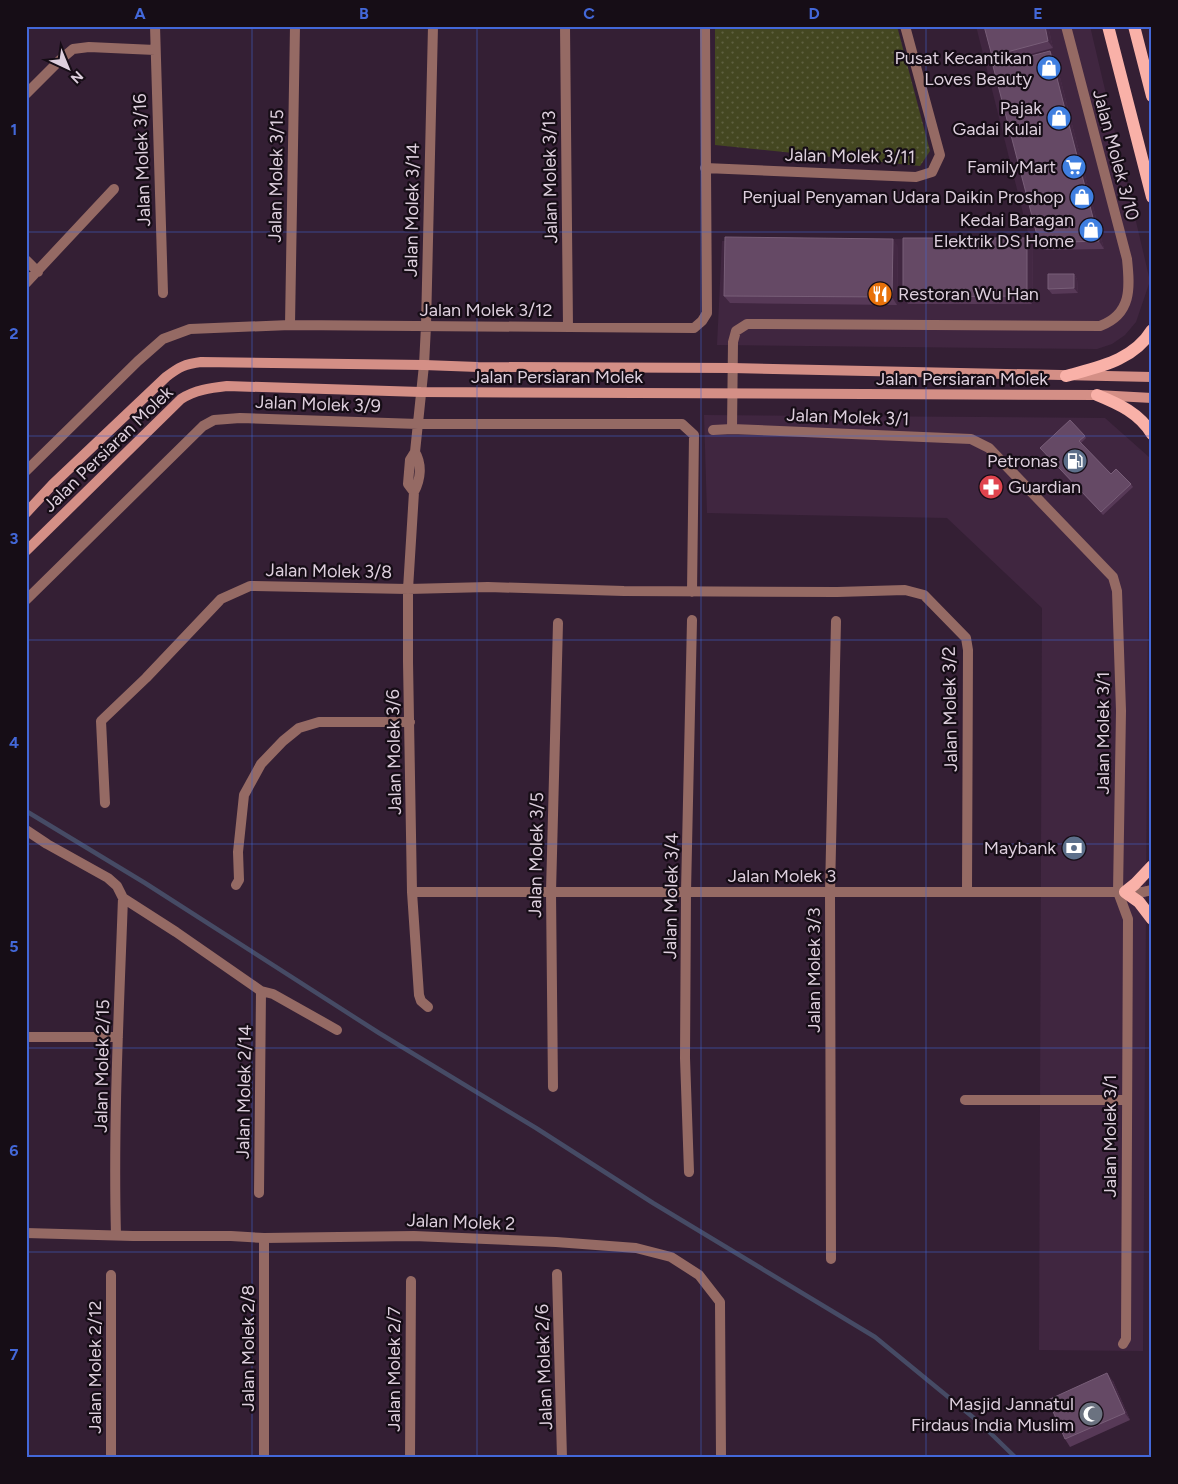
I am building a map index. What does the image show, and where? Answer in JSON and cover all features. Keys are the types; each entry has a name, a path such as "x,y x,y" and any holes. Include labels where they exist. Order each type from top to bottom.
{"main road":[{"path":"1108,26 1152,197"},
{"path":"1134,26 1146,59 1152,96"},
{"path":"1066,376 1122,358 1141,344 1152,330"},
{"name":"Jalan Persiaran Molek","path":"26,513 60,477 179,367 190,363 732,368 1152,377"},
{"name":"Jalan Persiaran Molek","path":"26,551 181,399 192,392 227,386 421,392 1097,395 1152,398"},
{"path":"1097,395 1120,404 1136,415 1152,434"},
{"path":"1152,866 1135,884 1121,892 1138,902 1152,919"}],"street":[{"name":"Jalan Molek 3/16","path":"154,26 163,293"},
{"name":"Jalan Molek 3/15","path":"290,325 295,26"},
{"name":"Jalan Molek 3/14","path":"418,424 426,326 433,26"},
{"name":"Jalan Molek 3/13","path":"565,26 568,327"},
{"name":"Jalan Molek 3/12","path":"26,471 163,338 190,328 290,325 694,328 708,313 705,26"},
{"name":"Jalan Molek 3/11","path":"705,168 916,177 932,172 940,155 905,26"},
{"name":"Jalan Molek 3/10","path":"732,429 732,342 736,331 747,324 1100,326 1110,322 1122,310 1130,283 1127,259 1066,26"},
{"path":"26,94 73,48 155,50"},
{"path":"26,283 114,189"},
{"path":"26,260 38,272"},
{"name":"Jalan Molek 3/9","path":"26,600 203,426 221,418 418,424 682,424 694,435 692,592"},
{"name":"Jalan Molek 3/6","path":"418,424 415,452 410,460 408,484 414,492 408,589 412,892 419,995 421,1001 428,1007"},
{"name":"Jalan Molek 3/1","path":"714,430 732,429 971,438 989,448 1113,577 1116,591 1121,712 1121,892 1128,920 1126,1339 1123,1344"},
{"name":"Jalan Molek 3/8","path":"105,803 101,721 146,678 221,599 250,586 408,589 488,587 624,592 692,592"},
{"name":"Jalan Molek 3/2","path":"692,592 906,590 924,595 966,638 968,650 967,892"},
{"name":"Jalan Molek 3/4","path":"689,1172 685,1058 686,892 692,620"},
{"name":"Jalan Molek 3/3","path":"831,1259 830,892 836,621"},
{"name":"Jalan Molek 3/5","path":"553,1087 551,892 558,623"},
{"path":"236,885 239,880 238,852 244,795 261,764 283,741 299,728 319,722 410,722"},
{"path":"26,830 108,878 117,886 122,898 176,932 261,991 273,994 336,1030"},
{"name":"Jalan Molek 3","path":"412,892 1143,892 1152,890"},
{"name":"Jalan Molek 2/15","path":"116,1235 115,1202 122,898"},
{"name":"Jalan Molek 2/14","path":"259,1194 261,991"},
{"path":"26,1037 118,1037"},
{"path":"965,1100 1126,1100"},
{"name":"Jalan Molek 2","path":"26,1234 264,1238 414,1236 556,1242 636,1248 671,1257 699,1275 720,1302 721,1458"},
{"name":"Jalan Molek 2/8","path":"264,1238 264,1458"},
{"name":"Jalan Molek 2/6","path":"557,1274 562,1458"},
{"name":"Jalan Molek 2/12","path":"111,1275 111,1458"},
{"name":"Jalan Molek 2/7","path":"410,1458 411,1282"}],"shaded area":[{"path":"976,26 1090,26 1150,281 1136,322 1125,335 1112,344 1097,349 717,345 722,241 1029,237"},
{"path":"704,415 1105,418 1149,457 1143,1351 1039,1350 1042,608 947,518 707,513"}],"green space":[{"path":"715,26 897,26 930,151 920,166 715,145"}],"building":[{"path":"984,26 1045,26 1048,41 992,56"},
{"path":"1050,51 1099,241 1039,243 993,66"},
{"path":"725,237 893,239 892,297 724,296"},
{"path":"903,238 1027,238 1027,296 903,297"},
{"path":"1048,274 1074,274 1074,288 1048,289"},
{"name":"Petronas","path":"1070,420 1085,436 1079,441 1111,474 1116,469 1131,484 1101,512 1040,448"},
{"name":"Masjid Jannatul Firdaus India Muslim","path":"1107,1373 1125,1413 1065,1439 1048,1400"}],"waterway":[{"path":"26,811 145,883 379,1033 536,1128 653,1203 875,1337 980,1423 1016,1458"}],"place":[{"name":"Pusat Kecantikan Loves Beauty","path":"1049,68"},
{"name":"Pajak Gadai Kulai","path":"1059,118"},
{"name":"FamilyMart","path":"1074,167"},
{"name":"Penjual Penyaman Udara Daikin Proshop","path":"1082,197"},
{"name":"Kedai Baragan Elektrik DS Home","path":"1091,230"},
{"name":"Restoran Wu Han","path":"880,294"},
{"name":"Petronas","path":"1075,461"},
{"name":"Guardian","path":"991,487"},
{"name":"Maybank","path":"1074,848"},
{"name":"Masjid Jannatul Firdaus India Muslim","path":"1091,1414"}]}
